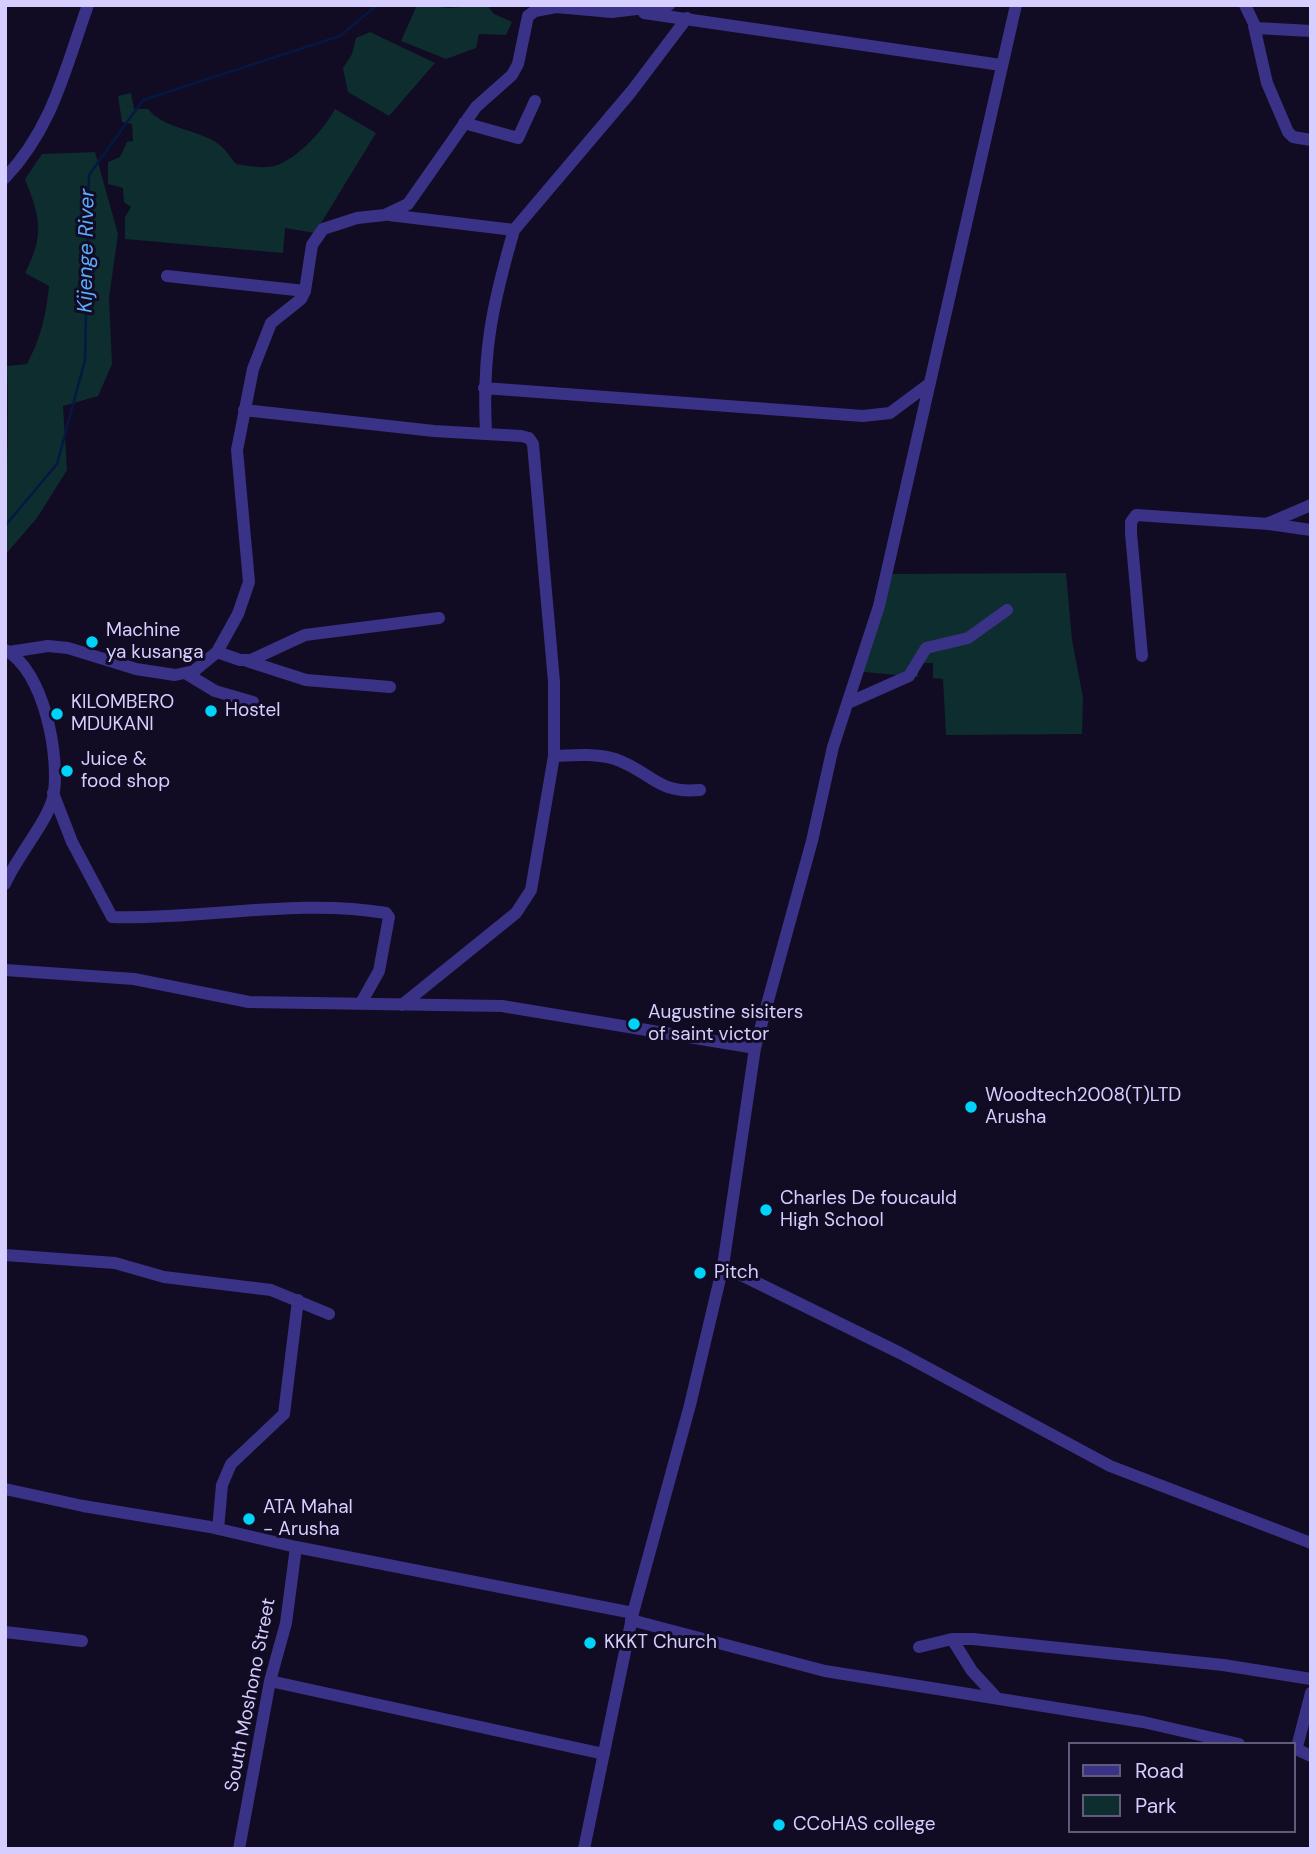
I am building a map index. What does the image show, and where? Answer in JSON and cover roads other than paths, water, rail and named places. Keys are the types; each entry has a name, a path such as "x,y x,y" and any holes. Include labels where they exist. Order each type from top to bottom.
{"street":[{"path":"5,178 26,156 46,125 88,5"},
{"path":"620,9 669,5"},
{"path":"584,1849 632,1617 690,1405 723,1266 755,1048 812,841 833,747 879,606 1016,5"},
{"path":"1245,5 1254,26 1267,83 1288,132 1298,139 1311,140"},
{"path":"385,215 408,204 464,122 512,75 518,64 528,16 535,11 556,6 620,9 1002,65"},
{"path":"486,432 484,388 493,304 514,230 631,92 687,18"},
{"path":"1254,26 1311,31"},
{"path":"464,122 517,138 535,101"},
{"path":"187,674 217,653 238,614 249,582 246,531 237,471 237,450 244,410 253,369 265,334 271,323 301,299 305,291 312,245 323,229 358,218 385,215 514,230"},
{"path":"167,276 305,291"},
{"path":"484,388 863,416 890,413 929,384"},
{"path":"244,410 434,431 521,436 529,438 533,444 554,682 554,756 531,890 525,905 402,1004"},
{"path":"1269,524 1311,505"},
{"path":"1142,656 1132,518 1144,514 1311,530"},
{"path":"848,703 909,676 926,648 968,638 1007,610"},
{"path":"247,660 268,654 305,635 439,618"},
{"path":"7,651 48,646 159,674 187,674 215,691 253,702"},
{"path":"5,884 51,802 53,793 51,747 40,694 30,674 7,651"},
{"path":"217,653 306,680 390,687"},
{"path":"554,756 600,755 633,767 669,790 700,790"},
{"path":"53,793 72,842 112,917 194,915 260,909 387,913 389,917 379,971 361,1003"},
{"path":"5,971 134,979 249,1002 502,1006 755,1048"},
{"path":"5,1255 115,1263 164,1277 271,1290 329,1314"},
{"path":"723,1266 900,1353 1110,1466 1311,1543"},
{"path":"218,1528 222,1485 231,1464 284,1414 298,1300"},
{"path":"5,1489 83,1506 218,1528 296,1547 632,1617 825,1671 1143,1722 1230,1742"},
{"name":"South Moshono Street","path":"239,1849 270,1682 286,1623 296,1547"},
{"path":"5,1632 82,1641"},
{"path":"952,1639 972,1671 996,1697"},
{"path":"919,1647 952,1639 1026,1644 1311,1679"},
{"path":"270,1682 604,1754"},
{"path":"1311,1693 1295,1750 1311,1756"}],"waterway":[{"name":"Kijenge River","path":"5,526 57,464 85,360 89,175 143,100 340,36 377,5"}],"place":[{"name":"Machine ya kusanga","path":"92,642"},
{"name":"Hostel","path":"211,711"},
{"name":"KILOMBERO MDUKANI","path":"57,714"},
{"name":"Juice & food shop","path":"67,771"},
{"name":"Augustine sisiters of saint victor","path":"634,1024"},
{"name":"Woodtech2008(T)LTD Arusha","path":"971,1107"},
{"name":"Charles De foucauld High School","path":"766,1210"},
{"name":"Pitch","path":"700,1273"},
{"name":"ATA Mahal - Arusha","path":"249,1519"},
{"name":"KKKT Church","path":"590,1643"},
{"name":"CCoHAS college","path":"779,1825"}]}
